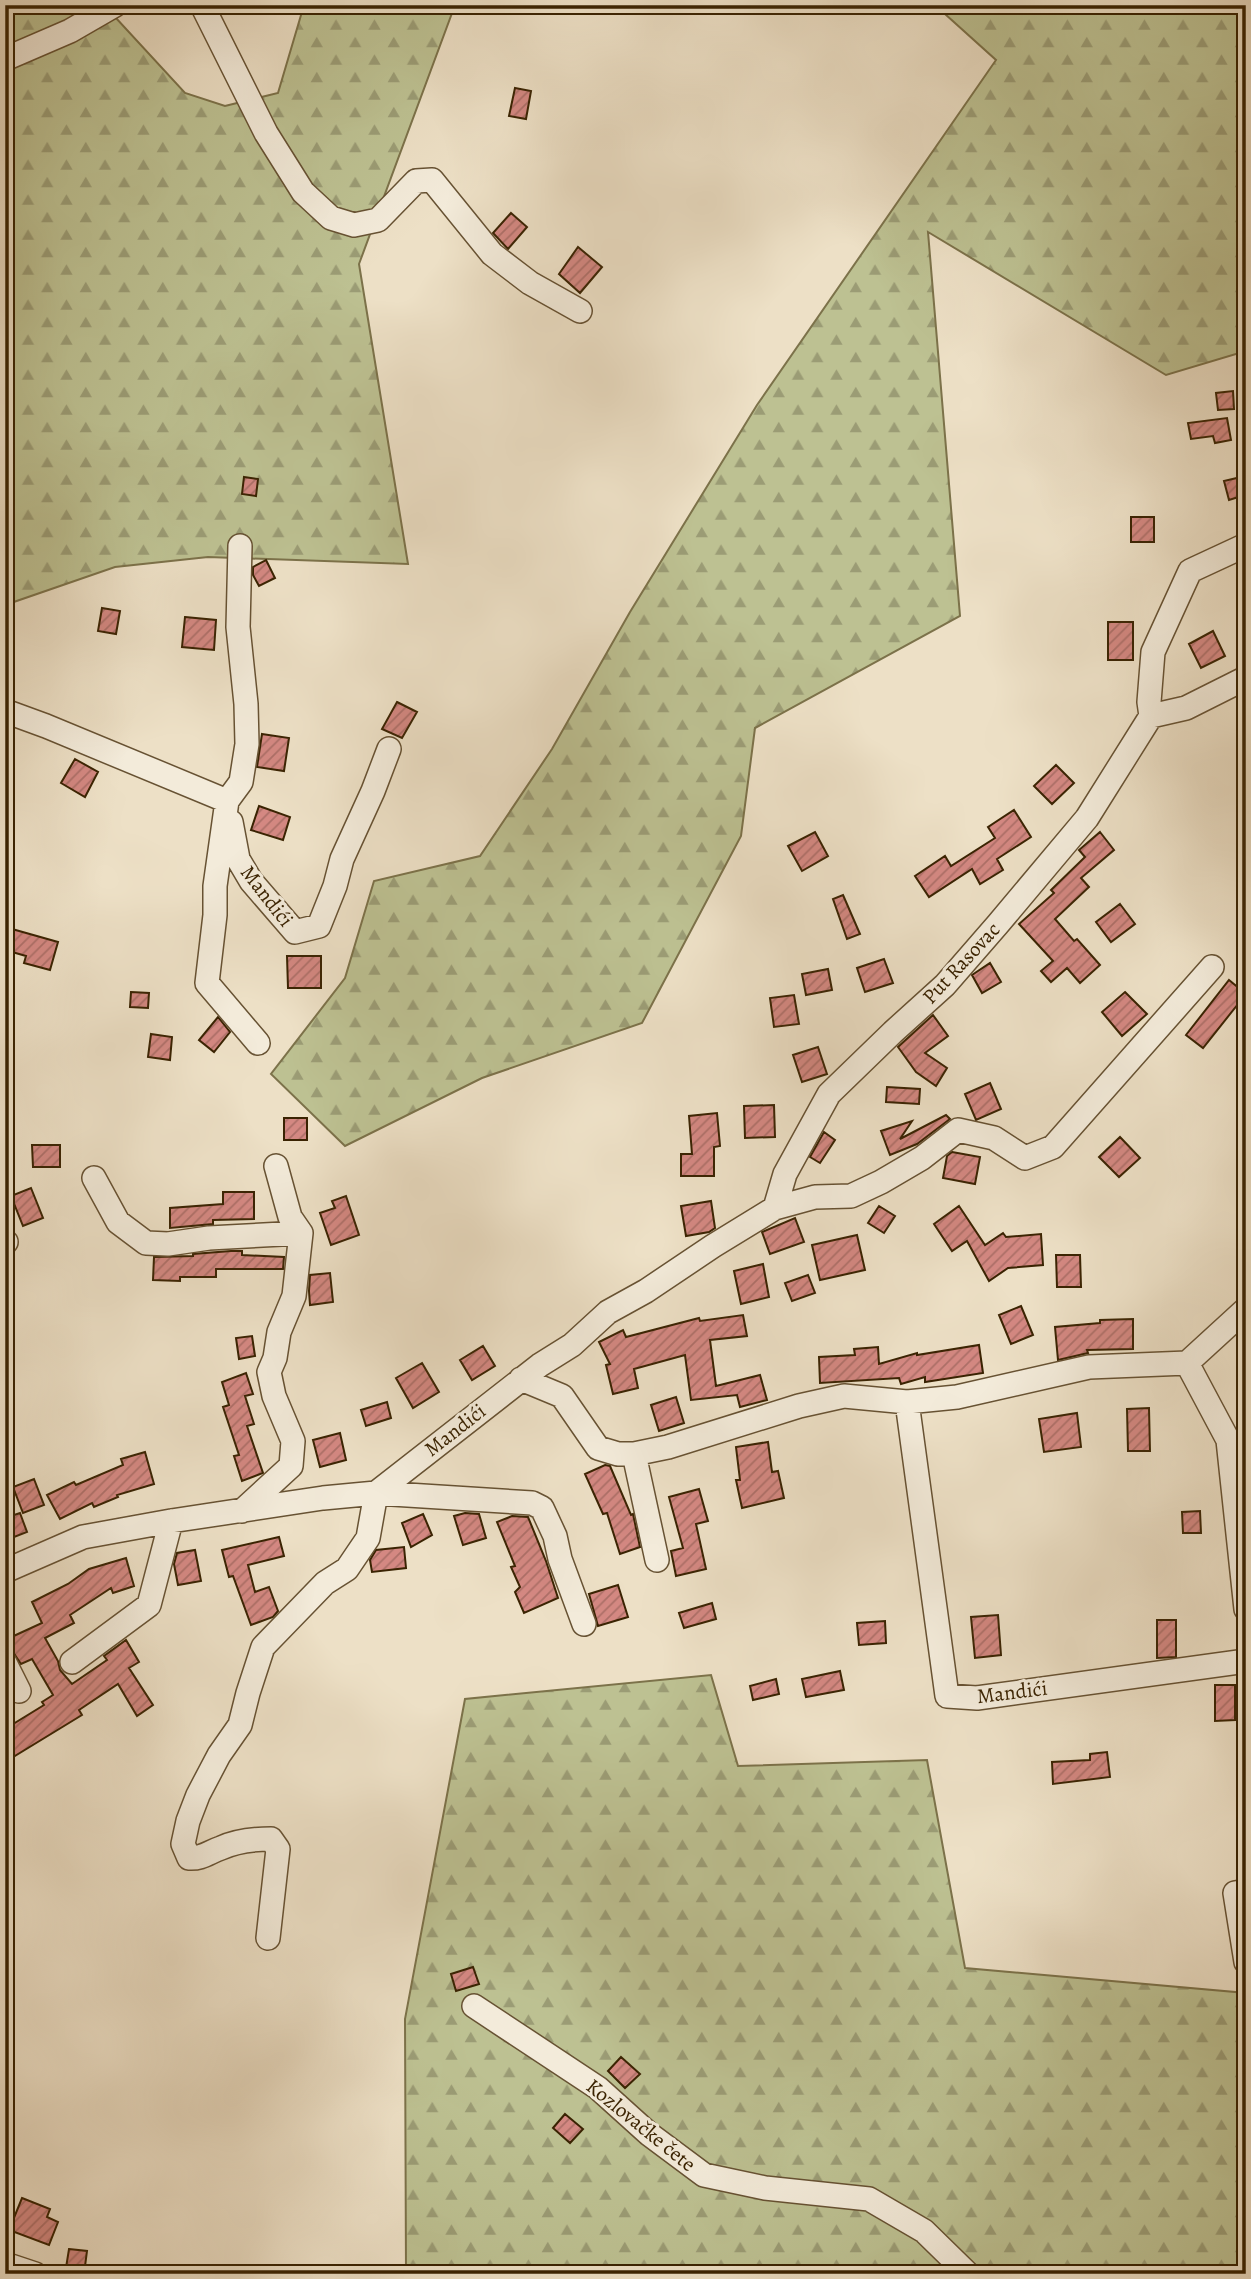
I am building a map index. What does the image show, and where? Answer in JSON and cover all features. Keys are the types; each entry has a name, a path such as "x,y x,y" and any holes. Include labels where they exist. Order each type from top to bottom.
{"street":[{"path":"5,59 71,31 115,5"},
{"path":"202,5 266,133 303,192 331,218 354,225 378,220 416,181 432,180 492,254 530,283 580,311"},
{"path":"1246,545 1190,571 1153,652 1149,702 1151,716 1186,708 1246,678"},
{"path":"240,546 239,627 247,744 241,782 227,801 215,886 215,915 207,983 258,1042"},
{"path":"5,711 227,801"},
{"name":"Put Rasovac","path":"775,1208 785,1174 829,1094 945,985 998,924 1087,818 1151,716"},
{"name":"Mandići","path":"227,801 238,859 251,881 295,932 319,926 335,886 342,859 389,748"},
{"path":"1212,967 1053,1147 1025,1158 994,1138 958,1130 922,1158 851,1196 814,1197 775,1208 712,1246 646,1291 608,1312 572,1345 521,1379 562,1396 598,1448 618,1454 634,1454 668,1447 799,1406 844,1396 907,1402 957,1397 1089,1367 1186,1363 1246,1309"},
{"path":"242,1511 291,1466 293,1441 274,1396 269,1372 275,1358 279,1332 294,1296 301,1233 290,1217 276,1166"},
{"path":"94,1178 118,1222 146,1243 168,1244 209,1238 301,1233"},
{"path":"1186,1363 1227,1440 1242,1539 1246,1609"},
{"name":"Mandići","path":"376,1493 521,1379"},
{"name":"Mandići","path":"907,1402 947,1696 977,1698 1246,1661"},
{"path":"634,1454 657,1559"},
{"path":"268,1938 278,1849 271,1839 258,1839 223,1847 199,1858 189,1858 183,1844 188,1821 219,1755 240,1725 263,1647 325,1583 347,1569 368,1538 376,1493"},
{"path":"5,1571 83,1537 323,1498 376,1493 531,1503 542,1508 555,1536 560,1559 584,1624"},
{"path":"72,1661 149,1605 171,1521"},
{"path":"5,1663 19,1691"},
{"path":"1246,1891 1236,1892 1246,1962"},
{"name":"Kozlovačke čete","path":"474,2006 598,2088 649,2134 704,2175 765,2188 869,2199 925,2231 968,2274"},
{"path":"5,2264 36,2274"}],"green space":[{"path":"5,5 104,5 185,93 225,106 278,93 304,5 455,5 359,264 408,564 208,557 115,567 5,605"},
{"path":"935,5 1246,5 1246,351 1166,375 928,232 960,616 755,728 741,836 642,1023 482,1078 345,1146 271,1074 345,978 374,881 480,856 552,749 630,612 757,405 996,60"},
{"path":"711,1675 738,1766 927,1760 965,1968 1246,1993 1246,2274 406,2274 405,2019 465,1699"}],"building":[{"path":"515,88 531,91 526,119 509,116"},
{"path":"511,213 527,227 508,249 493,233"},
{"path":"578,247 602,267 580,293 559,274"},
{"path":"1233,391 1234,409 1218,410 1216,393"},
{"path":"1227,418 1231,440 1215,443 1213,436 1191,439 1188,423"},
{"path":"244,477 258,479 256,496 242,494"},
{"path":"1241,477 1245,495 1229,500 1224,481"},
{"path":"1131,517 1154,517 1154,542 1131,542"},
{"path":"266,560 275,578 259,586 253,575 253,567"},
{"path":"102,608 120,611 116,634 98,631"},
{"path":"185,617 216,620 214,650 182,647"},
{"path":"1108,622 1133,622 1133,660 1108,660"},
{"path":"1213,631 1225,656 1201,668 1189,644"},
{"path":"397,702 417,712 402,738 382,729"},
{"path":"262,734 289,738 284,771 257,767"},
{"path":"75,759 98,772 85,797 61,783"},
{"path":"1056,765 1074,783 1052,804 1034,786"},
{"path":"259,806 290,817 283,840 251,830"},
{"path":"1014,810 1031,837 997,859 1003,870 980,884 972,869 929,897 915,876 945,856 951,866 995,838 988,827"},
{"path":"815,832 828,856 802,871 788,846"},
{"path":"1100,832 1114,850 1081,878 1089,887 1055,919 1100,965 1080,983 1067,968 1051,982 1041,971 1053,961 1019,924 1054,893 1051,890 1085,857 1079,850"},
{"path":"843,895 860,934 847,939 833,899"},
{"path":"1120,904 1135,924 1111,942 1096,922"},
{"path":"5,927 58,942 50,970 24,963 26,956 5,950"},
{"path":"287,956 321,956 321,988 288,988"},
{"path":"884,959 893,983 865,992 857,968"},
{"path":"990,963 1001,982 982,993 972,975"},
{"path":"828,969 832,990 806,995 802,974"},
{"path":"1229,980 1246,994 1203,1048 1186,1035"},
{"path":"131,992 149,993 148,1008 130,1007"},
{"path":"1125,992 1147,1014 1122,1036 1102,1012"},
{"path":"794,995 799,1024 774,1027 770,998"},
{"path":"933,1015 948,1036 925,1053 947,1068 936,1086 916,1072 898,1047"},
{"path":"218,1017 230,1032 214,1052 199,1040"},
{"path":"151,1034 172,1037 170,1060 148,1057"},
{"path":"818,1047 827,1074 802,1082 793,1055"},
{"path":"990,1083 1001,1109 976,1120 965,1094"},
{"path":"887,1087 920,1089 919,1104 886,1102"},
{"path":"774,1105 775,1137 745,1138 744,1106"},
{"path":"717,1113 720,1146 714,1147 714,1176 681,1176 681,1154 692,1154 689,1116"},
{"path":"946,1115 950,1119 917,1144 890,1155 881,1131 912,1121 900,1139"},
{"path":"284,1118 307,1118 307,1140 284,1140"},
{"path":"824,1132 835,1140 820,1163 810,1157"},
{"path":"1120,1137 1140,1158 1119,1177 1099,1157"},
{"path":"32,1145 60,1145 60,1167 33,1167"},
{"path":"952,1152 980,1157 975,1184 943,1178 947,1156"},
{"path":"31,1188 43,1218 23,1226 11,1196"},
{"path":"223,1192 254,1192 254,1219 213,1220 213,1224 170,1228 170,1208 223,1204"},
{"path":"346,1196 359,1235 331,1245 320,1213 335,1208 332,1201"},
{"path":"711,1201 715,1228 709,1232 686,1236 681,1206"},
{"path":"879,1206 895,1216 884,1233 868,1223"},
{"path":"959,1206 985,1245 1003,1233 1006,1237 1041,1234 1043,1265 1008,1268 989,1281 967,1241 952,1251 934,1224"},
{"path":"795,1218 804,1242 770,1254 762,1232"},
{"path":"857,1235 865,1270 820,1280 812,1245"},
{"path":"242,1251 242,1255 284,1257 283,1269 216,1269 216,1277 180,1277 180,1281 153,1280 154,1257"},
{"path":"1056,1255 1080,1255 1081,1287 1057,1287"},
{"path":"763,1264 769,1297 741,1304 734,1271"},
{"path":"330,1273 333,1302 310,1305 310,1275"},
{"path":"808,1275 815,1293 792,1301 785,1283"},
{"path":"1021,1306 1033,1335 1011,1344 999,1315"},
{"path":"743,1315 747,1336 710,1340 716,1386 760,1375 767,1400 740,1407 737,1395 691,1400 685,1355 634,1369 638,1388 613,1394 606,1365 610,1364 599,1342 623,1330 626,1337 699,1318 700,1321"},
{"path":"1133,1319 1133,1349 1087,1350 1088,1353 1058,1360 1055,1327 1100,1323 1100,1320"},
{"path":"252,1336 255,1356 239,1359 236,1338"},
{"path":"979,1345 983,1373 925,1382 925,1377 901,1384 899,1378 820,1383 819,1357 855,1355 854,1349 878,1347 879,1364 917,1353"},
{"path":"483,1346 495,1366 472,1380 460,1360"},
{"path":"422,1363 439,1392 413,1408 396,1378"},
{"path":"246,1373 253,1394 245,1396 254,1424 247,1426 263,1473 242,1481 234,1456 239,1455 223,1407 229,1405 222,1382"},
{"path":"676,1397 684,1423 659,1431 651,1405"},
{"path":"387,1402 391,1418 366,1426 361,1410"},
{"path":"1149,1408 1150,1451 1128,1451 1127,1409"},
{"path":"1077,1413 1081,1447 1044,1452 1039,1419"},
{"path":"340,1433 346,1460 320,1467 313,1440"},
{"path":"768,1442 772,1472 778,1471 784,1498 742,1508 736,1480 740,1480 736,1447"},
{"path":"145,1452 154,1484 117,1495 118,1497 94,1507 92,1503 60,1519 47,1495 74,1482 76,1485 123,1465 121,1459"},
{"path":"605,1465 610,1466 631,1515 633,1514 640,1547 620,1554 607,1513 603,1514 585,1474"},
{"path":"34,1479 44,1505 23,1513 13,1487"},
{"path":"699,1489 708,1521 696,1524 706,1569 676,1576 671,1551 683,1548 669,1497"},
{"path":"1200,1511 1201,1533 1183,1533 1182,1512"},
{"path":"20,1513 27,1532 9,1539 5,1530 5,1518"},
{"path":"465,1513 479,1514 486,1538 463,1545 454,1516"},
{"path":"423,1514 432,1535 411,1547 402,1523"},
{"path":"512,1516 528,1517 558,1598 524,1613 515,1592 520,1587 511,1567 515,1566 497,1522"},
{"path":"279,1537 284,1556 248,1565 255,1592 269,1587 278,1611 273,1617 251,1625 233,1576 229,1577 222,1550"},
{"path":"404,1547 406,1568 372,1572 370,1560 376,1550"},
{"path":"195,1550 201,1581 178,1585 174,1564 177,1553"},
{"path":"126,1558 134,1586 113,1593 111,1588 70,1615 74,1623 45,1638 60,1670 72,1684 107,1660 104,1656 126,1640 139,1662 129,1668 153,1705 137,1716 118,1684 79,1710 82,1715 5,1762 5,1729 44,1705 42,1702 53,1695 32,1659 21,1664 13,1652 5,1649 5,1640 42,1623 32,1602 68,1584 89,1569"},
{"path":"618,1585 628,1617 598,1626 589,1594"},
{"path":"712,1603 716,1619 684,1628 679,1613"},
{"path":"998,1615 1001,1655 975,1658 971,1617"},
{"path":"1157,1620 1176,1620 1176,1657 1157,1658"},
{"path":"885,1621 886,1643 859,1645 857,1623"},
{"path":"840,1671 844,1690 806,1697 802,1679"},
{"path":"776,1679 779,1694 753,1700 750,1686"},
{"path":"1215,1685 1235,1685 1235,1720 1215,1721"},
{"path":"1107,1752 1110,1777 1053,1784 1052,1762 1090,1760 1090,1754"},
{"path":"473,1967 479,1984 456,1991 451,1974"},
{"path":"621,2057 640,2074 625,2088 608,2071"},
{"path":"565,2114 583,2129 570,2143 553,2128"},
{"path":"22,2198 50,2209 47,2217 58,2222 49,2245 9,2230"},
{"path":"69,2249 87,2251 84,2274 65,2274"}]}
